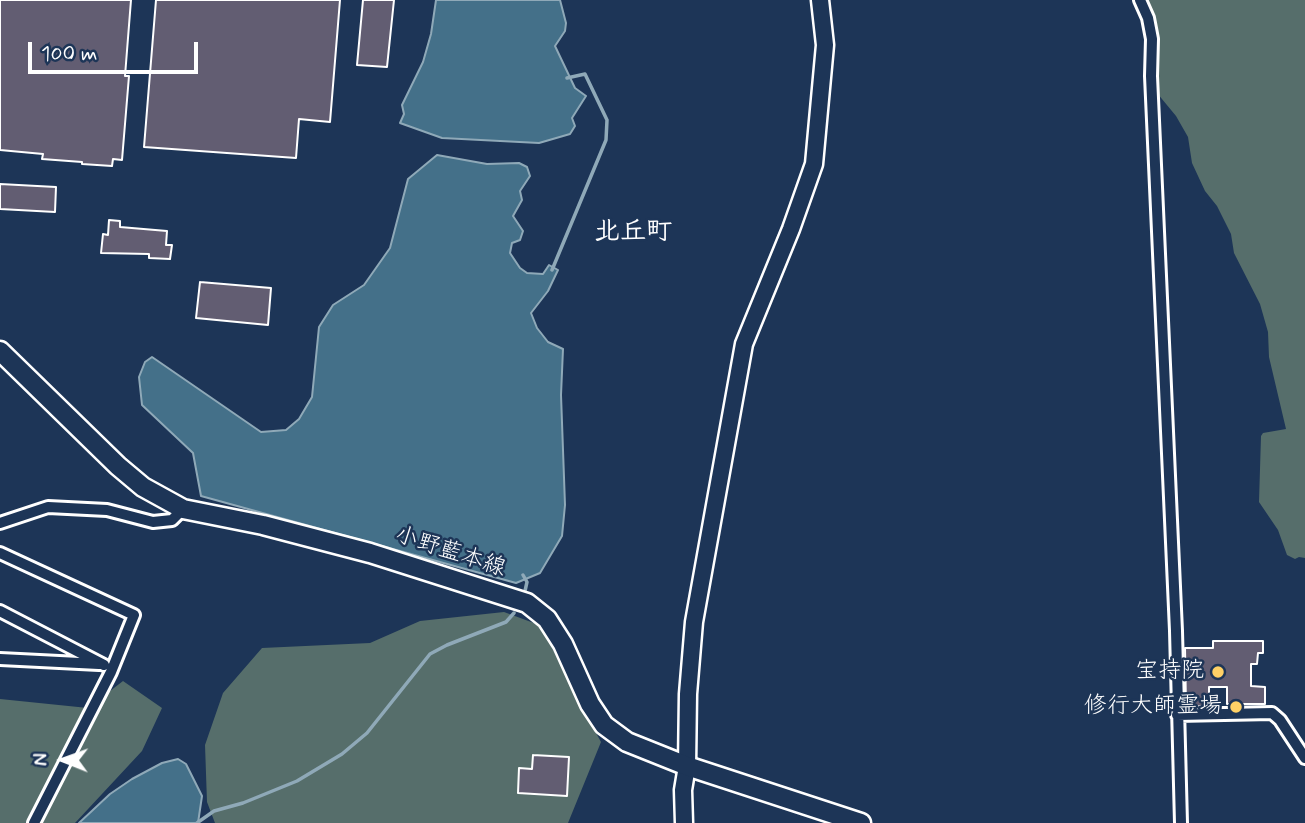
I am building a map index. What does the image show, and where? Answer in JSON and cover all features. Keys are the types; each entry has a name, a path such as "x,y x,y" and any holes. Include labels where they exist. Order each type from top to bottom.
{"main road":[{"name":"小野藍本線","path":"0,351 126,473 143,487 183,509 263,525 370,553 527,603 547,619 563,644 590,704 604,726 627,742 687,766 861,823"}],"street":[{"path":"684,823 683,790 687,766 688,694 694,622 744,344 791,229 814,164 825,45 820,0"},
{"path":"1140,0 1152,39 1151,76 1175,618 1181,823"},
{"path":"0,523 48,507 107,510 153,522 172,520 183,509"},
{"path":"0,553 134,615 34,823"},
{"path":"0,611 109,665"},
{"path":"0,659 109,665"},
{"path":"1177,715 1272,713 1280,720 1305,758"}],"green space":[{"path":"1145,0 1305,0 1305,558 1295,559 1287,555 1278,530 1259,502 1261,436 1263,433 1286,429 1269,357 1268,332 1260,304 1234,253 1231,234 1192,163 1188,137 1176,116 1157,93"},
{"path":"504,612 542,626 601,742 568,823 215,823 207,802 205,745 223,693 262,648 370,643 420,621"},
{"path":"123,681 162,708 142,751 75,823 0,823 0,699 88,708"}],"water":[{"path":"436,0 560,0 566,23 565,31 555,46 575,88 586,96 572,118 575,126 570,134 539,143 442,138 400,123 404,114 402,105 423,62"},
{"path":"437,155 487,164 519,163 527,167 530,176 520,191 522,200 513,216 523,231 520,240 512,243 510,253 527,273 543,274 549,265 558,270 548,291 531,313 537,328 548,342 563,349 561,395 565,505 562,536 540,573 516,583 201,496 193,453 142,405 139,377 145,362 152,357 261,432 286,430 299,419 312,397 319,327 333,305 364,285 390,248 408,179"},
{"path":"178,759 186,764 202,796 198,823 79,823 110,794 132,779 162,763"}],"building":[{"path":"0,0 131,0 125,76 129,76 122,160 113,159 112,166 82,164 42,159 43,154 0,150"},
{"path":"156,0 340,0 330,122 299,119 296,158 144,147"},
{"path":"363,0 394,0 387,67 357,65"},
{"path":"0,184 56,187 55,212 0,209"},
{"path":"109,220 120,221 120,227 167,231 166,245 172,245 170,259 149,258 149,254 101,253 103,234 108,235"},
{"path":"200,282 271,288 268,325 196,318"},
{"name":"宝持院","path":"1213,641 1263,641 1263,653 1258,653 1257,664 1251,664 1251,686 1265,687 1265,704 1227,704 1227,687 1209,687 1206,706 1186,707 1185,648 1213,648"},
{"path":"533,755 569,757 567,796 518,793 519,768 532,769"}],"waterway":[{"path":"552,270 606,140 607,120 585,74 567,78"},
{"path":"523,575 527,582 525,591"},
{"path":"197,823 214,811 243,803 297,781 342,754 367,733 430,654 506,622 514,613"}],"place":[{"name":"宝持院","path":"1218,672"},
{"name":"修行大師霊場","path":"1236,707"}],"district":[{"name":"北丘町","path":"633,234"}]}
